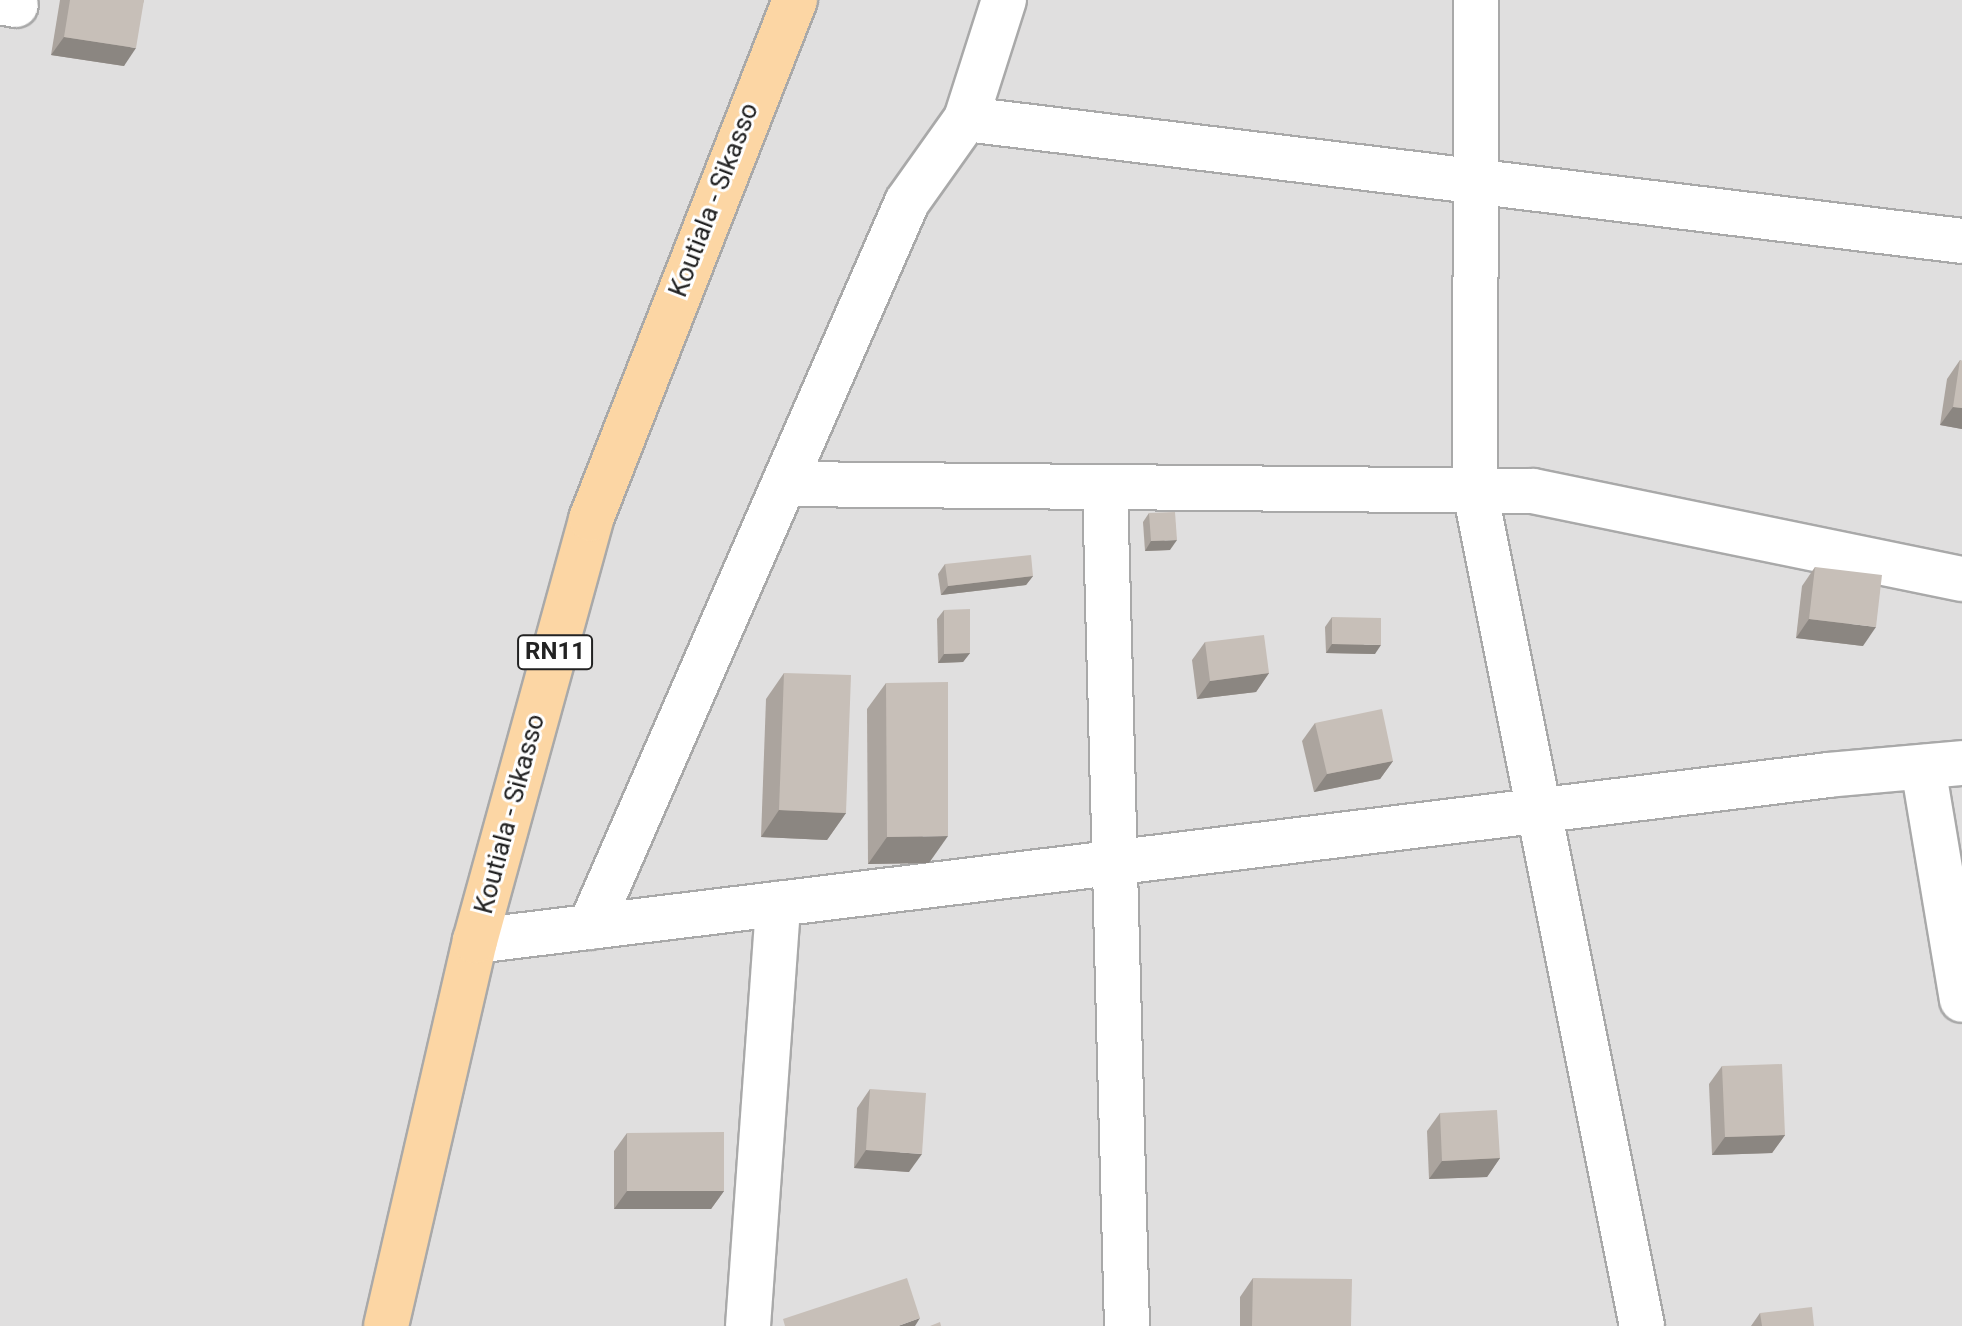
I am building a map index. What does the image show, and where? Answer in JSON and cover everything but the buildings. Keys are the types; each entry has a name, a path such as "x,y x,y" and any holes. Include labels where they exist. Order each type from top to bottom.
{"main road":[{"name":"Koutiala - Sikasso","path":"386,1326 475,941 591,519 795,0"}],"street":[{"path":"590,927 907,202 966,119 1004,0"},
{"path":"1476,0 1475,491 1642,1326"},
{"path":"966,119 1962,241"},
{"path":"784,484 1533,491 1962,579"},
{"path":"1105,487 1127,1326"},
{"path":"475,941 1541,810 1943,765 1962,1000"},
{"path":"748,1326 778,904"}],"shaded area":[{"path":"0,0 1962,0 1962,1326 0,1326"}]}
